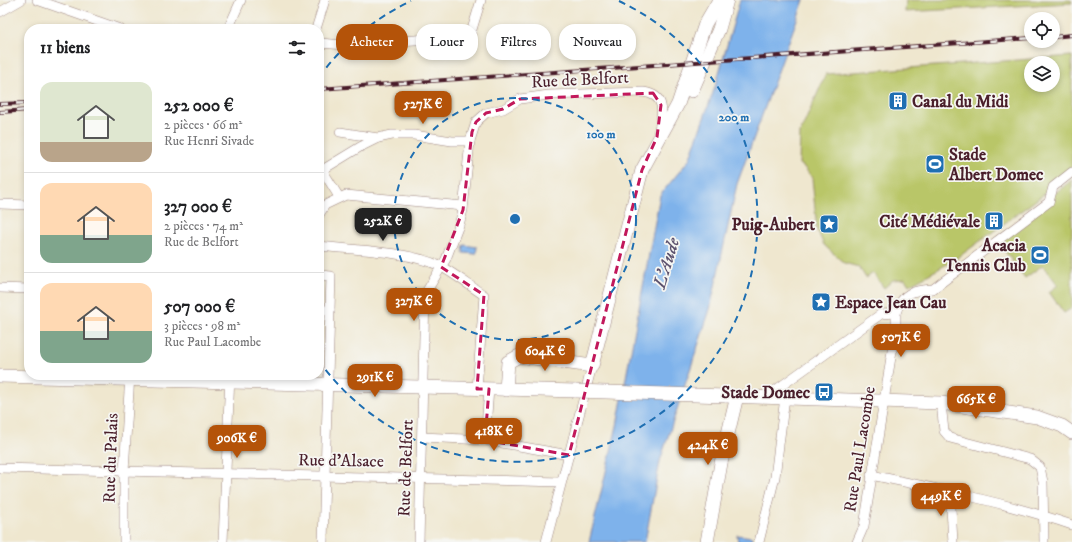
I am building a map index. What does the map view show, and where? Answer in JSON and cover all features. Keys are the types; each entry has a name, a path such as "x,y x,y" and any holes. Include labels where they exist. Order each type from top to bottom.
{"street":[{"path":"0,12 21,0"},
{"path":"37,0 106,24"},
{"path":"230,24 241,0"},
{"path":"318,24 325,0"},
{"path":"324,43 346,45 470,36 481,0"},
{"path":"546,542 642,170 678,104 706,24 719,0"},
{"path":"653,150 674,130 683,114 696,79 719,29 727,0"},
{"name":"Rue de Belfort","path":"419,542 425,294 446,259 459,225 463,206 470,142 476,122 486,113 503,109 520,99 549,95 652,93 658,98 661,105 661,119 653,150"},
{"path":"340,132 378,138"},
{"path":"324,170 360,147 378,138 392,135 414,135 452,142 470,142"},
{"path":"766,397 881,314 896,313 899,301 914,290 933,289 1049,202 1053,187 1072,172"},
{"path":"324,176 339,197"},
{"path":"324,207 339,197 346,195 463,206"},
{"path":"0,204 24,205"},
{"path":"324,247 394,254 440,267 484,295 483,389 485,440"},
{"path":"323,542 329,385 331,276 324,275"},
{"path":"0,288 24,289"},
{"path":"324,310 330,310"},
{"name":"Rue Paul Lacombe","path":"857,542 864,526 896,326 896,313"},
{"path":"506,390 508,362 520,356 592,366"},
{"path":"0,376 24,376"},
{"name":"Rue du Palais","path":"124,542 124,471 130,380"},
{"path":"223,542 230,380"},
{"path":"258,380 329,385 941,403 1037,417 1062,426 1072,433"},
{"path":"707,542 731,396"},
{"path":"759,542 775,477 785,398"},
{"path":"941,403 944,430 950,438 1030,459 1040,467 1043,482 1042,515 1044,542"},
{"path":"422,437 485,440 569,455"},
{"name":"Rue d'Alsace","path":"0,468 561,482"},
{"path":"871,475 950,491 1042,515 1072,525"},
{"path":"950,491 953,542"}],"highlighted area":[{"path":"653,93 661,105 657,137 642,170 569,455 485,440 489,389 477,389 484,295 441,267 463,210 472,132 476,122 486,113 503,109 520,99"}],"green space":[{"path":"906,0 1071,0 1072,3 905,12"},
{"name":"Stade Albert Domec","path":"1072,56 1072,167 1054,180 1047,192 953,261 909,285 905,279 893,280 884,288 873,273 866,278 859,267 844,263 824,245 817,230 812,178 805,168 799,164 800,133 826,74 1024,60 1024,92 1060,92 1060,57"},
{"name":"Acacia Tennis Club","path":"1072,180 1072,308 1064,313 1049,292 1058,285 1043,265 1025,278 996,239"}],"water":[{"name":"L'Aude","path":"740,0 804,0 737,184 710,309 660,461 645,542 589,542 617,426 660,195 689,160 715,87"},
{"path":"464,245 477,247 476,254 463,253"},
{"path":"737,535 752,537 751,542 738,542"}],"railway":[{"path":"1060,36 1072,35"},
{"path":"324,89 1024,39"},
{"path":"0,104 24,103"},
{"path":"0,112 24,110"}],"place":[{"name":"Canal du Midi","path":"898,101"},
{"name":"Stade Albert Domec","path":"935,164"},
{"name":"Cité Médiévale","path":"994,221"},
{"name":"Puig-Aubert","path":"829,224"},
{"name":"Acacia Tennis Club","path":"1040,255"},
{"name":"Espace Jean Cau","path":"821,302"},
{"name":"Stade Domec","path":"824,392"}]}
